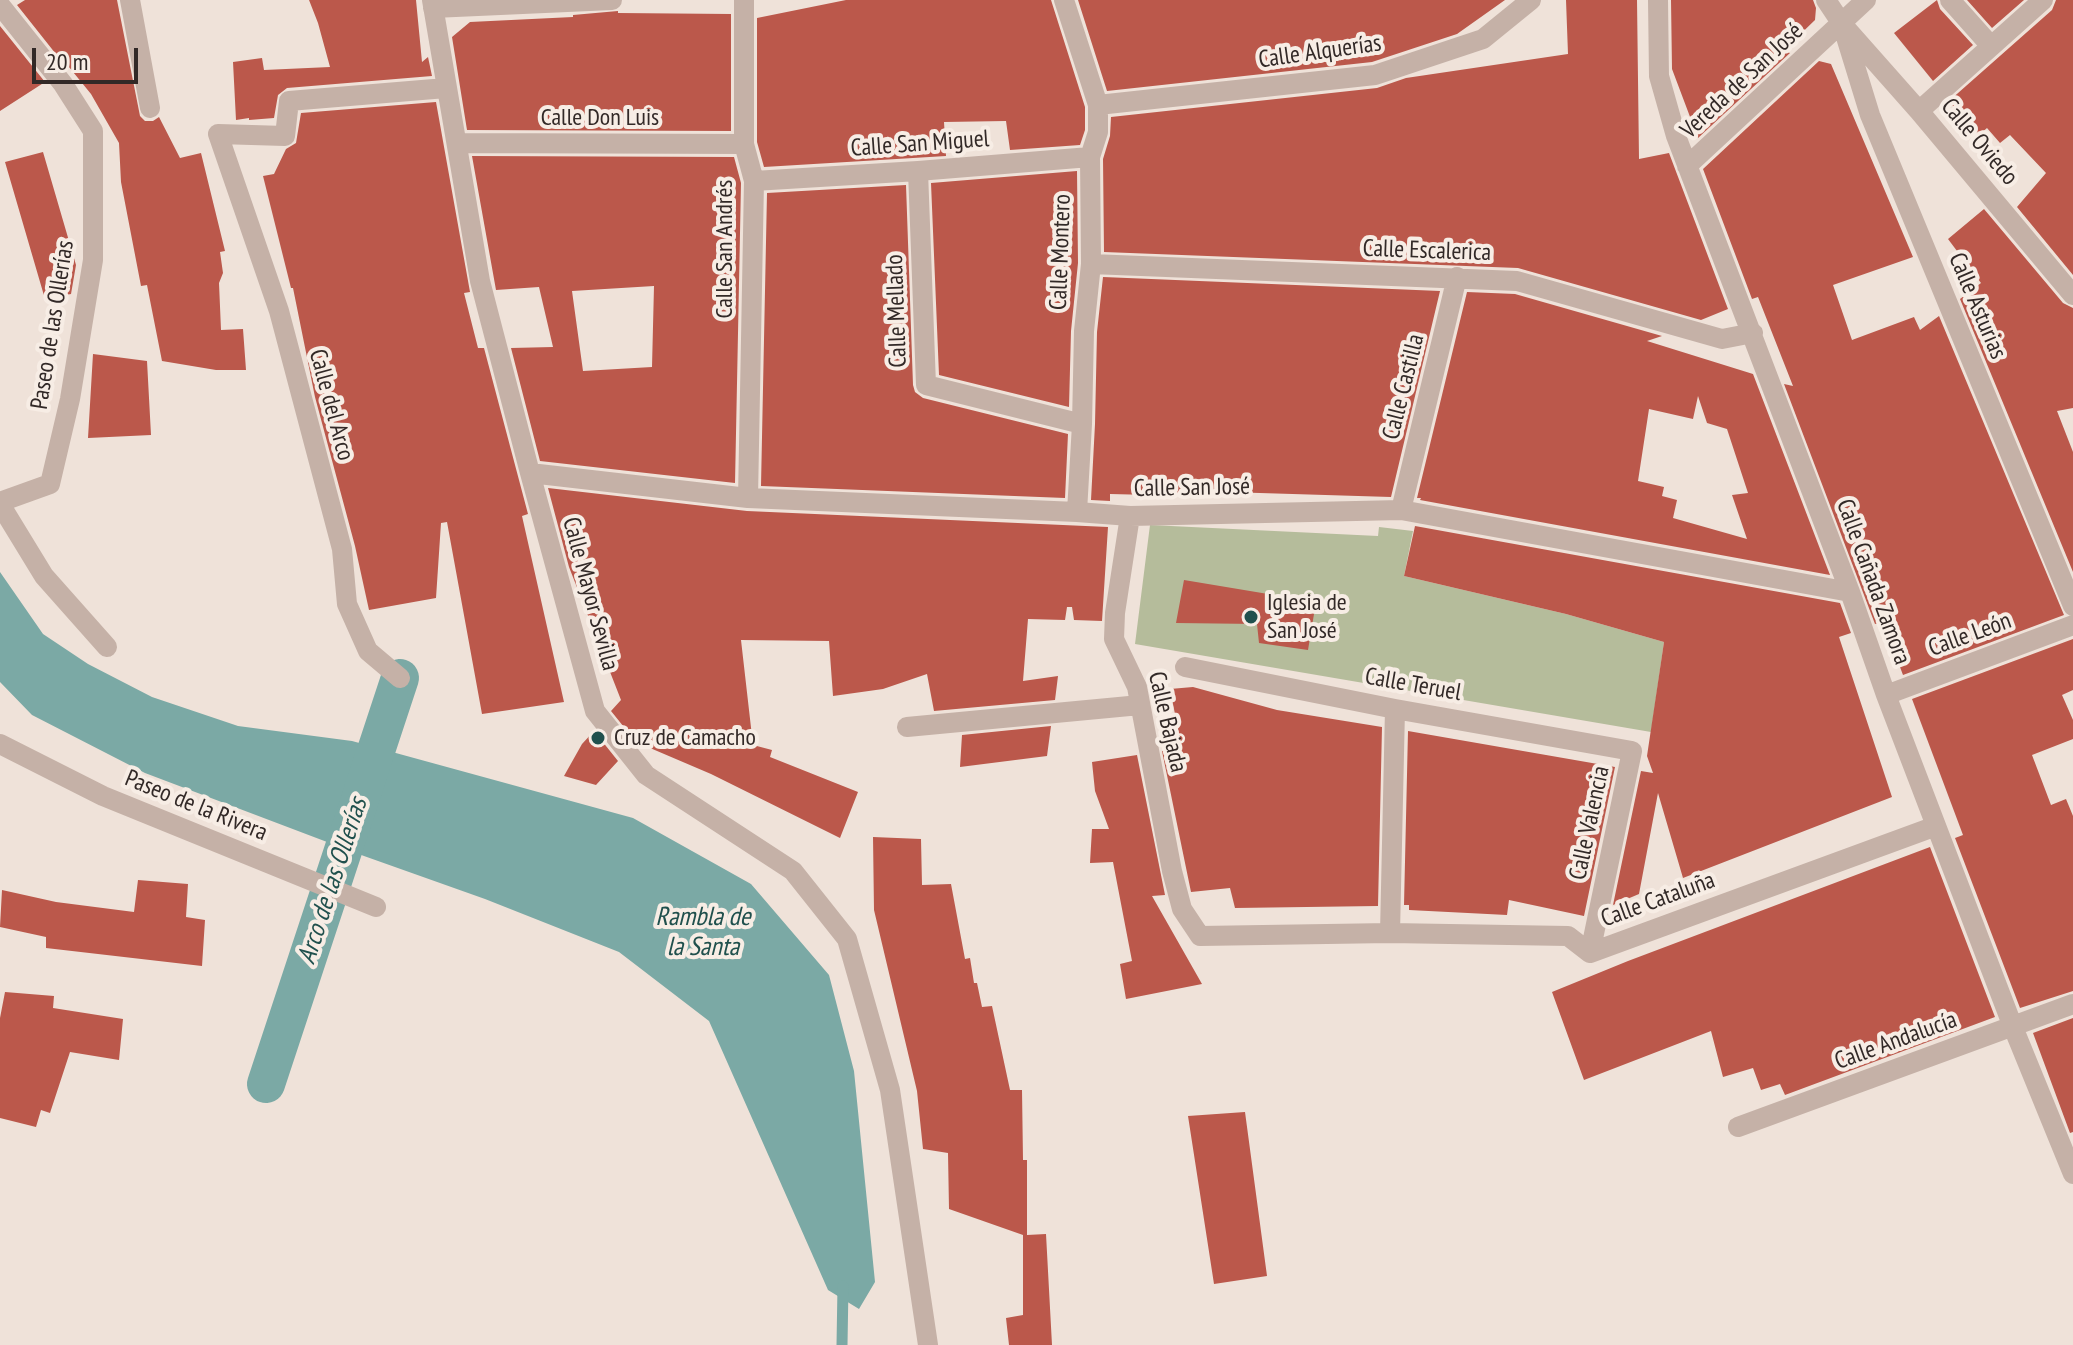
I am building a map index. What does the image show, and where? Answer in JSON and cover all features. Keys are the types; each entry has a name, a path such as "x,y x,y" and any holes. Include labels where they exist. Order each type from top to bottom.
{"street":[{"path":"130,0 150,108"},
{"path":"432,4 612,0"},
{"name":"Calle San Andrés","path":"744,0 744,144 754,181 748,498"},
{"name":"Calle Montero","path":"1064,0 1098,105 1098,132 1090,157 1091,264 1084,331 1077,512"},
{"name":"Calle Alquerías","path":"1098,105 1375,75 1483,39 1531,0"},
{"name":"Calle Cañada Zamora","path":"1658,0 1659,76 1687,166 1753,333 1936,826 2072,1174"},
{"path":"1826,0 1842,24"},
{"name":"Vereda de San José","path":"1687,166 1866,0"},
{"path":"1950,0 1991,46"},
{"path":"1919,111 2043,0"},
{"name":"Calle Mayor Sevilla","path":"432,4 480,281 595,711 646,775 793,871 847,939 890,1090 928,1345"},
{"name":"Paseo de las Ollerías","path":"0,5 63,84 93,131 93,260 70,399 50,484 0,503"},
{"name":"Calle Oviedo","path":"1842,24 2073,295"},
{"name":"Calle Asturias","path":"1842,24 1870,115 2073,606"},
{"name":"Calle del Arco","path":"400,678 368,651 347,604 342,549 279,311 218,134 285,136 289,101 446,88"},
{"name":"Calle Don Luis","path":"457,143 744,144"},
{"name":"Calle San Miguel","path":"754,181 1090,157"},
{"name":"Calle Mellado","path":"918,171 926,385 1082,424"},
{"name":"Calle Escalerica","path":"1091,264 1517,281 1722,339 1753,333"},
{"name":"Calle Castilla","path":"1401,510 1457,277"},
{"name":"Calle San José","path":"530,473 748,498 1130,516 1401,510 1850,592"},
{"path":"0,503 44,576 107,647"},
{"name":"Calle Bajada","path":"1130,516 1114,639 1137,687 1182,909 1200,936"},
{"name":"Calle León","path":"1886,695 2073,625"},
{"name":"Calle Teruel","path":"1185,667 1395,709 1632,751"},
{"path":"907,727 1140,705"},
{"path":"1390,933 1395,709"},
{"name":"Paseo de la Rivera","path":"0,744 103,796 376,907"},
{"name":"Calle Valencia","path":"1590,953 1632,751"},
{"name":"Calle Cataluña","path":"1200,936 1390,933 1568,936 1590,953 1936,826"},
{"name":"Calle Andalucía","path":"1738,1127 2073,1004"}],"green space":[{"path":"1150,525 1378,536 1379,527 1413,531 1404,576 1566,614 1664,642 1651,732 1135,644"}],"water":[{"name":"Rambla de la Santa","path":"0,572 43,634 88,664 152,697 238,726 352,741 633,818 751,884 829,975 854,1071 875,1282 859,1309 828,1290 709,1021 619,952 145,773 32,715 0,682"}],"building":[{"path":"25,0 117,0 140,116 145,121 159,117 180,158 201,153 225,251 220,252 223,273 219,283 221,330 243,329 246,370 216,370 162,361 147,285 141,286 121,182 119,143 91,94 17,5"},
{"path":"309,0 416,0 422,62 428,57 432,76 287,88 278,95 274,118 236,120 233,62 262,58 264,70 330,67"},
{"path":"846,0 1051,0 1085,107 1085,130 1080,145 1010,150 1006,121 944,122 946,156 764,167 757,142 757,18"},
{"path":"1078,0 1505,0 1457,34 1372,62 1107,91"},
{"path":"1566,0 1637,0 1639,159 1669,153 1728,309 1701,320 1518,268 1104,252 1103,159 1110,136 1111,117 1377,88 1406,78 1568,54"},
{"path":"1671,0 1813,0 1815,20 1783,51 1790,53 1698,138 1672,69"},
{"path":"1937,0 1940,9 1973,45 1933,81 1894,33"},
{"path":"1967,0 2024,0 1992,28"},
{"path":"2056,0 2073,0 2073,275 2017,207 2046,173 2010,135 2000,143 1987,128 1978,136 1949,101 2052,10"},
{"path":"618,11 731,14 731,131 467,130 452,37 470,22 573,17"},
{"path":"0,26 45,82 0,111"},
{"path":"1819,61 1831,64 1913,257 1833,285 1852,340 1914,317 1920,330 1939,316 2064,615 1903,675 1883,622 1875,624 1784,384 1793,386 1758,297 1752,299 1703,169"},
{"path":"436,102 470,292 464,293 478,348 484,348 528,514 522,516 564,702 482,714 447,522 441,523 436,598 369,610 315,397 293,288 263,176 274,174 286,149 296,143 301,113"},
{"path":"43,152 76,265 71,294 45,299 5,162"},
{"path":"472,156 734,157 741,183 735,483 540,461 511,348 553,347 539,287 496,290","holes":["654,286 652,367 583,371 572,291"]},
{"path":"1077,171 1078,263 1071,331 1069,407 939,375 931,183"},
{"path":"906,185 915,392 923,398 1068,434 1065,498 761,486 767,193"},
{"path":"1984,209 2063,303 2073,308 2073,408 2057,411 2073,452 2073,572 1960,299 1981,283 1948,239"},
{"path":"1103,277 1440,291 1391,497 1227,492 1110,494 1110,501 1091,500 1097,332"},
{"path":"1467,292 1515,294 1662,336 1647,341 1753,374 1830,575 1420,500 1417,498","holes":["1698,396 1707,423 1727,429 1748,493 1732,495 1747,539 1673,518 1677,500 1662,496 1664,487 1638,481 1649,409 1693,419"]},
{"path":"93,354 147,361 151,435 88,438"},
{"path":"548,488 747,511 1108,527 1102,621 1074,620 1072,607 1067,607 1065,620 1028,619 1023,681 1058,676 1055,700 934,711 927,674 883,689 833,696 829,641 741,640 753,745 772,750 770,757 858,792 840,838 711,774 636,742 611,711 621,700 569,567"},
{"path":"1415,526 1840,603 1851,633 1839,637 1892,797 1683,878 1658,793 1639,894 1613,905 1641,771 1653,773 1647,756 1664,642 1566,614 1404,576"},
{"name":"Iglesia de San José","path":"1184,580 1316,602 1308,650 1259,643 1257,624 1176,623"},
{"path":"2073,639 2073,690 2062,695 2073,720 2073,739 2032,755 2051,805 2066,799 2073,816 2073,991 2020,1008 1955,838 1963,835 1912,699"},
{"path":"1193,687 1277,710 1382,727 1378,906 1235,908 1230,888 1191,892 1162,751 1182,749 1170,689"},
{"path":"1051,726 1047,756 960,767 962,735"},
{"path":"594,731 618,761 596,785 564,776 582,744"},
{"path":"1408,731 1615,767 1584,916 1509,900 1507,915 1409,910 1409,905 1404,905"},
{"path":"1137,755 1165,895 1152,896 1202,984 1126,999 1120,964 1132,961 1113,862 1090,863 1092,829 1109,829 1095,791 1092,762"},
{"path":"873,837 921,839 922,885 951,884 965,959 970,958 982,1007 992,1006 1010,1090 1022,1090 1023,1160 1027,1160 1027,1235 1046,1234 1052,1345 1009,1345 1006,1318 1023,1315 1023,1235 949,1209 948,1153 923,1149 917,1091 874,910"},
{"path":"1930,847 1995,1017 1785,1095 1780,1084 1761,1090 1753,1068 1723,1077 1711,1031 1584,1080 1552,992"},
{"path":"138,880 188,884 186,917 205,920 202,966 46,948 46,937 0,927 2,890 56,902 134,912"},
{"path":"5,992 54,996 53,1008 123,1019 119,1060 70,1052 50,1113 41,1110 36,1127 0,1118 0,1018"},
{"path":"2073,1018 2073,1132 2070,1133 2033,1033"},
{"path":"1245,1112 1267,1276 1214,1284 1188,1116"}],"waterway":[{"name":"Arco de las Ollerías","path":"266,1084 400,678"},
{"name":"Rambla de la Santa","path":"842,1345 843,1286"}],"place":[{"name":"Iglesia de San José","path":"1251,617"},
{"name":"Cruz de Camacho","path":"598,738"}]}
